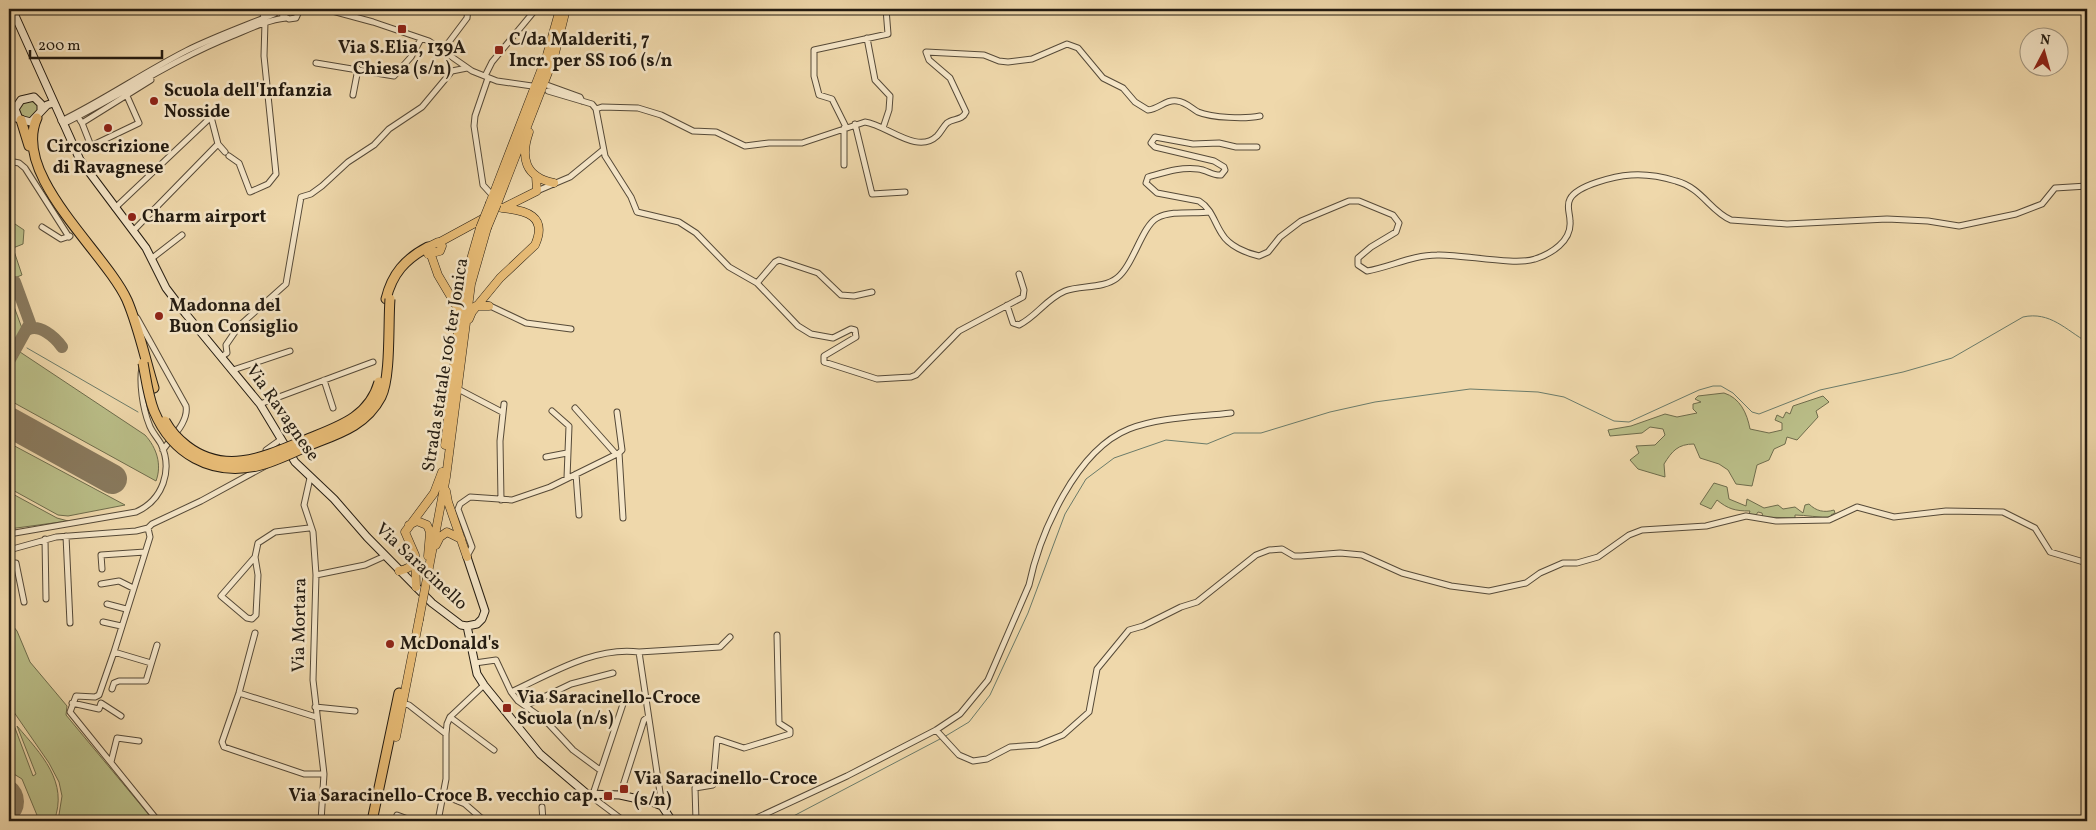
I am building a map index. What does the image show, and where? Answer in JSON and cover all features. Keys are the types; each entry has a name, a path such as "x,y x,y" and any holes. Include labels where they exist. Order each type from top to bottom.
{"highway":[{"path":"39,115 32,134 38,165 56,201 115,280 126,300 159,408 167,425 181,441 196,452 222,462 236,463 259,459 354,420 364,411 376,393 380,381 388,299 394,282 407,265 429,252"},
{"path":"20,120 39,182 116,291 126,312 142,363 153,409 162,429 176,446 193,459 212,466 235,469 259,466 355,426 375,407 385,384 388,299"},
{"name":"Strada statale 106 ter Jonica","path":"393,736 399,693"},
{"path":"372,821 393,736"},
{"path":"378,821 393,736"}],"main road":[{"name":"Via Ravagnese","path":"12,9 80,160 134,231 166,288 260,404 280,440 295,462 310,478"},
{"name":"Strada statale 106 ter Jonica","path":"495,203 547,55 560,9"},
{"name":"Strada statale 106 ter Jonica","path":"444,474 464,287 484,228 535,103 546,87 566,9"},
{"path":"47,90 21,100 15,109 20,120 30,122 53,103"},
{"path":"30,97 40,101 39,115"},
{"path":"535,103 537,108 523,150 528,168 536,176 554,183"},
{"path":"460,312 438,276 429,252 452,237 495,203 537,190 536,176"},
{"path":"465,330 476,306 535,245 538,239 539,232 534,216 523,210 495,203"},
{"name":"Strada statale 106 ter Jonica","path":"399,693 426,577 458,389 471,284 484,228"},
{"path":"476,306 489,306"},
{"path":"416,587 413,550 405,536 406,529 427,504 444,474"},
{"path":"444,474 448,502 485,611 482,619 477,624 467,626"},
{"name":"Via Saracinello","path":"310,478 334,499 399,571 453,620 467,626 475,664 484,685 540,754 590,794"},
{"path":"406,529 417,522 427,525 430,532 430,553"},
{"path":"430,553 440,537 447,532 461,539"},
{"path":"399,571 414,564"},
{"path":"406,577 414,564"},
{"name":"Strada statale 106 ter Jonica","path":"393,736 402,703 417,619"},
{"path":"590,794 620,796 662,806 672,821"}],"street":[{"path":"218,144 239,163 250,192 268,184 276,174 264,56 264,20 262,9"},
{"path":"78,115 193,50 264,20 281,9 286,18"},
{"path":"264,20 296,18 300,10 306,9"},
{"path":"325,9 372,22 421,39 443,50 467,68 486,77 532,86"},
{"path":"443,50 467,18 468,9"},
{"path":"495,203 483,184 474,126 475,116 492,62 536,9"},
{"path":"844,165 845,128 832,99 819,95 814,76 814,50 888,34 886,9"},
{"path":"867,38 875,80 890,96 889,110 883,128"},
{"path":"316,63 389,76 396,75 421,39"},
{"path":"546,87 580,97 582,101 596,109 602,107 638,108 660,114 693,131 716,132 745,146 769,143 802,143 855,124 868,122 914,141 923,142 937,136 946,124 964,116 966,109 950,78 929,60 926,52 984,55 999,61 1008,62 1032,59 1067,44 1078,48 1103,78 1123,88 1135,102 1148,110 1174,100 1181,101 1198,112 1244,118 1260,116"},
{"path":"82,123 127,96 150,78 193,50"},
{"path":"221,358 227,353 226,346 239,326 286,284 301,197 311,194 322,186 348,162 374,145 389,129 422,107 452,71 467,68"},
{"path":"352,95 358,69"},
{"path":"62,122 150,78"},
{"path":"78,115 91,146 138,123 127,96"},
{"path":"15,109 9,118 20,120"},
{"path":"596,109 605,156 631,197 637,212 680,222 701,238 729,267 756,283 798,326 811,334 833,338 855,330 856,337 824,356 824,362 877,379 916,375 959,331 1003,309 1007,304 1024,294 1019,274"},
{"path":"115,208 211,117 219,141 218,144 134,231"},
{"path":"855,124 872,194 905,192"},
{"path":"1257,147 1236,147 1219,143 1193,144 1160,137 1152,140 1155,147 1214,161 1224,167 1221,175 1200,169 1181,168 1148,177 1146,180 1148,185 1157,192 1199,201 1210,212 1226,240 1248,253 1259,256 1268,252 1280,237 1301,221 1346,202 1359,201 1393,215 1399,223 1396,232 1371,247 1358,258 1358,265 1367,271 1434,255 1532,260 1548,254 1565,240 1570,228 1568,201 1573,194 1588,185 1630,175 1676,181 1688,186 1709,201 1723,216 1731,220 1787,224 1887,219 1928,221 1959,226 2016,214 2042,204 2055,188 2087,186"},
{"path":"537,190 570,178 604,150"},
{"path":"9,160 19,163 25,168 70,237 61,239 42,227"},
{"path":"1007,304 1013,323 1018,324 1026,321 1040,311 1046,302 1062,292 1115,280 1132,258 1152,223 1158,217 1173,214 1210,212"},
{"path":"151,259 182,235"},
{"path":"756,283 779,260 818,273 841,295 854,296 872,292"},
{"path":"485,296 489,306 526,323 571,329"},
{"path":"126,300 186,406 187,412 184,421 163,450"},
{"path":"233,370 290,351"},
{"path":"260,404 373,362"},
{"path":"9,534 119,516 146,508 161,490 166,469 163,450 148,424 141,391 142,363"},
{"path":"324,380 333,408"},
{"path":"458,389 502,412"},
{"path":"501,500 500,441 504,404"},
{"path":"575,408 617,453 624,518"},
{"path":"552,411 569,426 567,478"},
{"path":"467,557 472,547 458,509 460,504 470,497 512,500 523,497 550,487 617,453 622,450 618,412"},
{"path":"750,821 936,730 960,714 988,680 1029,584 1032,570 1056,509 1069,486 1110,439 1129,429 1197,416 1231,413"},
{"path":"9,550 45,539 136,531 148,528 152,524 267,467 266,450 280,440"},
{"path":"546,457 567,453"},
{"path":"576,474 579,515"},
{"name":"Via Mortara","path":"310,478 304,505 310,528 313,532 316,575 313,680 324,774 321,821"},
{"path":"936,730 959,755 972,761 987,759 1010,747 1038,745 1063,735 1089,712 1097,669 1129,630 1143,626 1197,602 1256,555 1276,548 1282,548 1294,556 1340,553 1362,556 1402,573 1451,586 1489,591 1526,583 1540,573 1563,563 1577,563 1598,558 1629,535 1642,530 1706,526 1746,516 1776,521 1829,520 1857,507 1894,517 1946,511 2003,512 2035,528 2050,552 2087,563"},
{"path":"148,528 150,537 99,695 95,697 76,696 70,712 158,821"},
{"path":"255,557 221,596 247,618 252,619 256,615 258,575 255,557 258,543 275,532 310,528"},
{"path":"66,536 70,623"},
{"path":"45,539 46,599"},
{"path":"102,569 101,555 145,552"},
{"path":"316,575 365,565 385,556"},
{"path":"9,563 16,563 24,602"},
{"path":"100,584 119,581 133,588"},
{"path":"108,604 126,609"},
{"path":"103,622 121,626"},
{"path":"255,633 239,693 222,742 224,747 304,774 324,774"},
{"path":"696,821 695,788 713,785 717,739 744,748 790,734 790,730 779,723 777,635"},
{"path":"511,692 566,666 609,652 720,647 730,636"},
{"path":"112,689 114,682 119,680 146,681 157,645"},
{"path":"114,652 151,663"},
{"path":"639,652 662,806"},
{"path":"475,664 496,660 511,692 525,706 545,720 573,750 600,770"},
{"path":"525,706 571,684 613,673"},
{"path":"438,821 446,780 447,724 450,717 484,685"},
{"path":"239,693 316,717"},
{"path":"72,703 99,709 101,703 121,716"},
{"path":"402,703 408,705 446,734"},
{"path":"623,704 590,794 624,821"},
{"path":"315,707 355,711"},
{"path":"450,717 494,750"},
{"path":"620,796 644,720 648,717"},
{"path":"111,762 117,738 139,741"},
{"path":"443,795 465,804 481,818 492,821"},
{"path":"542,807 543,821"},
{"path":"397,815 413,821"}],"green space":[{"path":"26,100 37,101 39,110 34,118 23,120 18,109"},
{"path":"9,220 24,230 23,244 13,248 22,275 9,280"},
{"path":"9,293 23,331 14,343 9,340"},
{"path":"20,352 145,435 153,445 157,457 158,475 156,481 9,400 9,371"},
{"path":"1724,393 1734,398 1742,407 1750,429 1769,433 1782,430 1782,423 1775,420 1777,415 1783,418 1786,412 1790,414 1793,406 1823,396 1829,402 1816,411 1818,417 1797,440 1787,437 1785,444 1774,449 1769,460 1757,465 1752,486 1736,484 1728,470 1719,464 1700,458 1694,444 1684,445 1670,455 1664,464 1665,477 1638,469 1630,460 1639,453 1636,446 1655,445 1665,435 1663,429 1650,427 1642,433 1610,436 1608,430 1631,426 1665,414 1677,417 1697,413 1693,409 1693,404 1701,402 1695,399 1698,396"},
{"path":"9,443 125,505 68,516 58,515 9,488"},
{"path":"1714,483 1727,487 1729,499 1746,506 1747,499 1764,508 1778,505 1783,509 1795,507 1803,513 1805,505 1809,504 1817,510 1834,510 1835,513 1831,515 1832,517 1795,515 1795,518 1763,517 1762,513 1758,512 1756,515 1749,514 1750,511 1732,509 1717,500 1711,509 1700,504"},
{"path":"9,492 57,518 68,521 9,529"},
{"path":"9,621 17,631 30,662 67,706 66,715 154,821 58,821 62,796 59,782 49,763 9,705"},
{"path":"9,712 33,776 36,774 17,726 43,758 55,781 58,807 54,821 37,821 39,820 22,779 9,771"}],"waterway":[{"path":"944,737 969,722 990,695 1028,613 1065,514 1086,479 1114,458 1166,440 1207,444 1234,433 1261,433 1330,412 1375,402 1470,389 1538,392 1564,397 1614,421 1629,422 1699,390 1721,386 1733,393 1752,412 1759,414 1820,390 1903,372 1952,358 2023,317 2033,316 2050,319 2087,342"},
{"path":"27,348 138,412"},
{"path":"784,821 940,739"}],"taxiway":[{"path":"9,361 30,323 15,282"},
{"path":"27,330 32,328 42,330 51,335 62,347"},
{"path":"9,785 16,793 18,802 16,810 9,818"}],"runway":[{"path":"9,422 112,479"}],"place":[{"name":"Via S.Elia, 139A Chiesa (s/n)","path":"402,29"},
{"name":"C/da Malderiti, 7 Incr. per SS 106 (s/n","path":"499,50"},
{"name":"Scuola dell'Infanzia Nosside","path":"154,101"},
{"name":"Circoscrizione di Ravagnese","path":"108,128"},
{"name":"Charm airport","path":"132,217"},
{"name":"Madonna del Buon Consiglio","path":"159,316"},
{"name":"McDonald's","path":"390,644"},
{"name":"Via Saracinello-Croce Scuola (n/s)","path":"507,708"},
{"name":"Via Saracinello-Croce (s/n)","path":"624,789"},
{"name":"Via Saracinello-Croce B. vecchio cap.","path":"608,796"}]}
